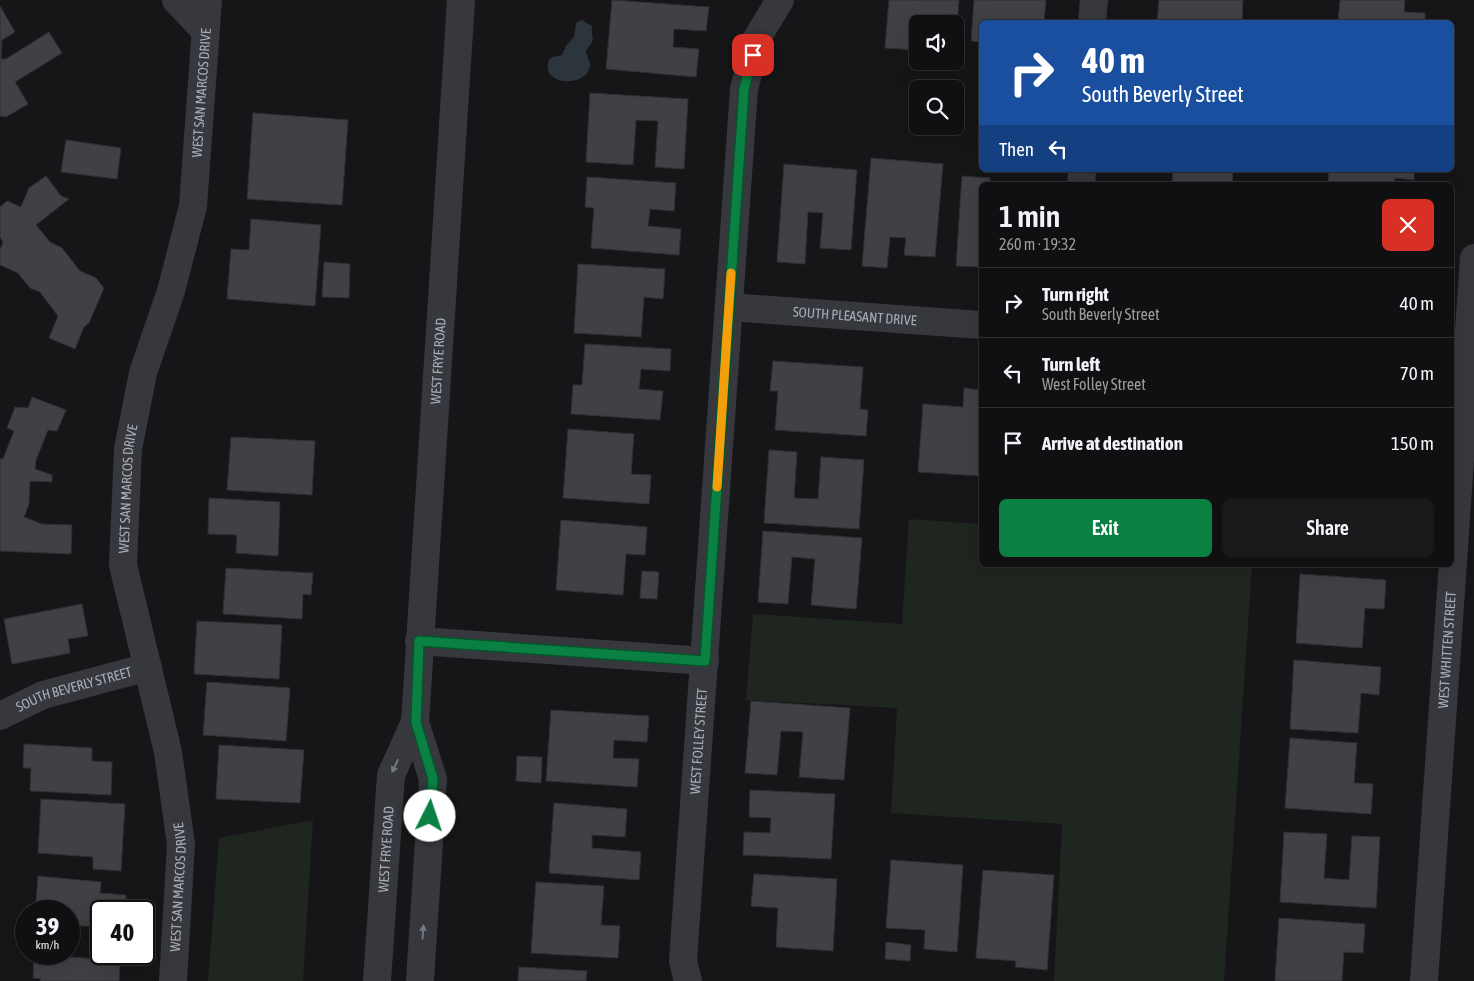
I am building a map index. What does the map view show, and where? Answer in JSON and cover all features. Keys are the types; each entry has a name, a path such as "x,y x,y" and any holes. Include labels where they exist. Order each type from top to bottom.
{"street":[{"path":"176,0 205,31"},
{"name":"WEST SAN MARCOS DRIVE","path":"172,981 181,844 168,752 123,565 128,449 143,373 171,291 193,206 208,0"},
{"name":"WEST FRYE ROAD","path":"420,981 433,779 416,722 419,641 461,0"},
{"name":"WEST FOLLEY STREET","path":"688,981 683,961 744,89 758,38 780,0"},
{"path":"1092,20 1094,0"},
{"name":"WEST WHITTEN STREET","path":"1454,447 1459,358 1474,258"},
{"name":"SOUTH PLEASANT DRIVE","path":"729,307 979,326"},
{"name":"WEST WHITTEN STREET","path":"1424,981 1447,567"},
{"path":"419,641 705,661"},
{"name":"SOUTH BEVERLY STREET","path":"0,716 43,695 148,667"},
{"name":"WEST FRYE ROAD","path":"377,981 391,775 416,722"}],"shaded area":[{"path":"582,20 592,26 592,41 586,51 590,66 582,78 567,81 559,80 549,72 548,61 552,57 562,55 566,46 574,37 576,23"},
{"path":"909,519 979,524 979,567 1252,567 1224,981 1054,981 1062,824 891,813 897,708 746,700 753,614 902,624"},
{"path":"313,820 303,981 208,981 219,838"}],"building":[{"path":"612,0 709,7 706,31 674,29 673,47 699,49 696,77 606,69"},
{"path":"889,0 959,0 958,15 909,15 909,49 885,48"},
{"path":"974,0 1046,0 1044,20 979,20 979,42 971,41"},
{"path":"1159,0 1243,0 1242,20 1157,20"},
{"path":"1340,0 1405,0 1404,12 1425,13 1425,20 1338,20"},
{"path":"0,6 15,32 2,40 1,59 6,59 49,32 62,53 15,82 28,104 6,117 0,116"},
{"path":"590,93 688,99 684,169 655,167 658,121 636,120 633,165 586,162"},
{"path":"253,113 348,120 342,205 247,199"},
{"path":"66,140 121,148 117,179 61,172"},
{"path":"871,158 943,164 935,257 904,255 906,238 890,237 887,268 862,266"},
{"path":"784,164 857,170 851,250 820,248 823,213 808,212 805,264 777,262"},
{"path":"1173,172 1233,172 1232,182 1172,182"},
{"path":"1329,172 1414,172 1414,180 1395,178 1395,182 1328,182"},
{"path":"46,176 61,196 69,199 36,225 50,242 62,248 80,271 96,278 104,288 75,349 49,338 58,316 40,292 30,288 18,273 0,265 0,250 3,242 0,237 0,207 7,201 21,207 29,188"},
{"path":"962,176 990,178 990,182 979,182 979,267 956,266"},
{"path":"587,177 676,183 674,211 650,209 648,226 681,229 679,255 591,248 594,208 585,207"},
{"path":"251,219 321,225 315,306 227,299 231,249 249,250"},
{"path":"324,262 350,264 349,298 322,297"},
{"path":"578,264 665,269 663,299 644,297 641,337 574,333"},
{"path":"585,344 671,349 670,371 641,369 639,389 663,391 660,420 571,414 573,385 582,385"},
{"path":"773,361 863,367 860,409 868,410 866,436 775,430 778,391 770,391"},
{"path":"964,388 979,390 979,476 918,472 923,404 963,407"},
{"path":"32,397 66,410 57,431 48,430 36,460 35,469 52,475 52,482 30,481 29,504 24,517 42,524 72,525 71,554 0,551 0,459 3,459 14,431 7,428 15,407 28,408"},
{"path":"568,429 634,434 631,474 651,475 649,504 563,498"},
{"path":"231,437 315,441 312,495 227,490"},
{"path":"769,450 797,452 794,498 818,499 821,457 864,460 859,529 764,523"},
{"path":"209,498 280,502 278,556 236,553 237,535 208,534"},
{"path":"561,520 647,527 645,555 626,554 623,595 556,590"},
{"path":"763,531 862,538 856,609 811,605 815,559 792,557 788,604 758,602"},
{"path":"226,568 313,573 311,595 303,594 302,619 223,614"},
{"path":"642,571 659,572 657,599 640,598"},
{"path":"1300,574 1386,580 1384,609 1365,608 1362,648 1296,643"},
{"path":"82,604 88,636 68,639 70,653 12,664 4,619"},
{"path":"197,621 282,625 279,679 194,674"},
{"path":"1294,660 1381,667 1379,695 1361,693 1358,733 1290,729"},
{"path":"207,682 290,688 286,741 203,735"},
{"path":"751,701 850,708 844,780 799,777 803,732 781,731 777,775 745,773"},
{"path":"551,710 649,716 647,742 614,740 613,758 639,759 637,787 546,781"},
{"path":"1290,738 1357,743 1354,783 1373,784 1371,814 1285,808"},
{"path":"24,744 92,748 92,761 112,762 111,795 30,791 31,768 23,768"},
{"path":"219,745 304,750 300,803 216,799"},
{"path":"517,756 542,757 541,783 516,781"},
{"path":"750,790 835,794 831,859 743,855 744,832 770,833 771,818 749,817"},
{"path":"41,799 125,804 121,871 93,869 93,857 38,853"},
{"path":"554,803 627,809 625,837 592,835 592,848 641,852 639,880 549,873"},
{"path":"1284,832 1327,834 1324,878 1349,880 1352,836 1380,837 1376,908 1280,902"},
{"path":"891,860 963,865 957,952 924,949 925,930 886,928"},
{"path":"983,870 1054,875 1047,970 1015,967 1016,961 976,958"},
{"path":"754,874 837,879 833,951 776,947 778,908 751,906"},
{"path":"38,876 101,882 100,893 126,895 126,900 90,900 90,926 80,926 80,900 36,900"},
{"path":"536,882 604,886 601,925 620,926 618,958 531,953"},
{"path":"1279,918 1365,924 1363,953 1344,952 1342,981 1275,981"},
{"path":"886,942 911,945 910,961 885,959"},
{"path":"80,958 90,958 90,965 120,965 119,981 40,981 41,979 33,978 34,965 80,965"},
{"path":"519,967 587,971 586,981 518,981"}],"slow traffic":[{"path":"717,487 731,273"}],"route":[{"path":"430,816 433,779 416,722 419,641 705,661 744,89 753,55"}]}
